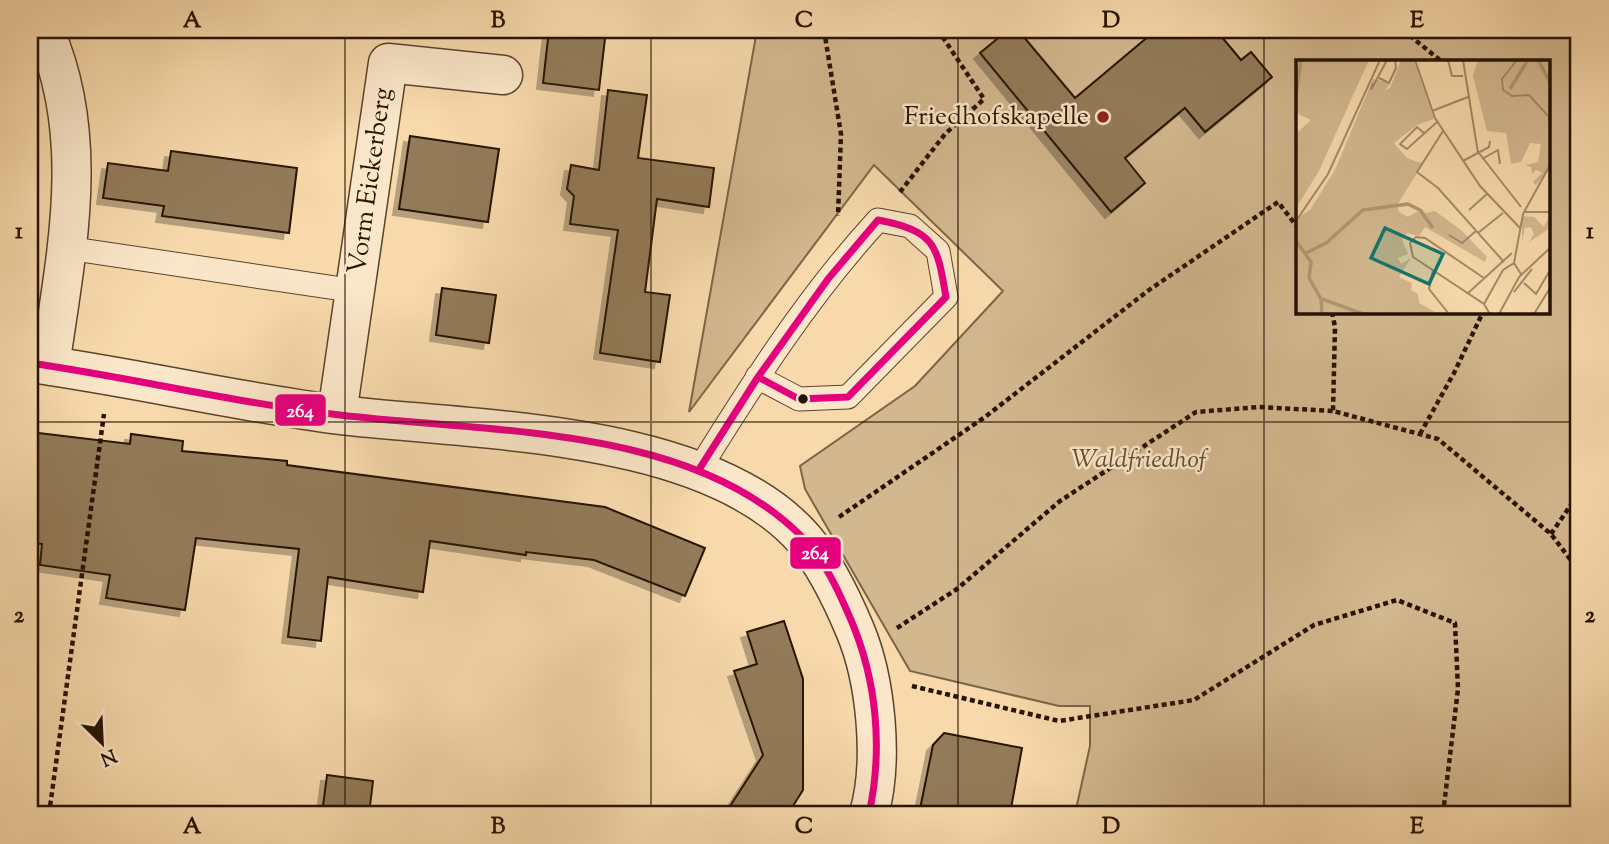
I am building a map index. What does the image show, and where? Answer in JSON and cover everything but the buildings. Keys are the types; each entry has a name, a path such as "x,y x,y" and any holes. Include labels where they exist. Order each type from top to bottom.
{"street":[{"path":"44,30 58,66 70,116 74,180 67,248 40,365 337,414 524,433 664,457 719,479 764,506 803,539 842,599 867,666 877,745 869,814"},
{"name":"Vorm Eickerberg","path":"337,414 388,63 503,75"}],"lane":[{"path":"698,471 757,377 846,254 878,220 910,226 938,251 946,296 848,397 799,399 757,377"},
{"path":"67,248 356,291"}],"path":[{"path":"824,30 841,134 836,207 846,254"},
{"path":"878,220 945,134 984,99 938,30"},
{"path":"1403,30 1440,60"},
{"path":"803,539 985,417 1149,290 1278,202 1296,227"},
{"path":"1332,313 1335,327 1333,411"},
{"path":"1420,434 1454,373 1482,313"},
{"path":"50,814 109,375"},
{"path":"1443,814 1458,689 1455,623 1397,600 1314,625 1194,700 1059,721 893,681 867,666 1060,501 1196,412 1259,407 1333,411 1438,439 1551,534 1579,571"},
{"path":"1551,534 1579,493"}],"green space":[{"name":"Waldfriedhof","path":"757,30 1579,30 1579,814 1075,814 1090,746 1090,706 1059,706 910,671 805,489 800,466 915,386 1003,291 874,165 689,412"}],"transit line":[{"name":"264","path":"878,220 911,229 930,243 940,264 946,297 848,397 799,399 758,377 828,279 878,220"},
{"name":"264","path":"30,363 301,410 586,441 647,454 705,474 758,501 804,539 819,557 860,643 875,716 876,765 869,814"},
{"name":"264","path":"698,471 758,377"}],"place":[{"name":"Friedhofskapelle","path":"1103,117"}]}
